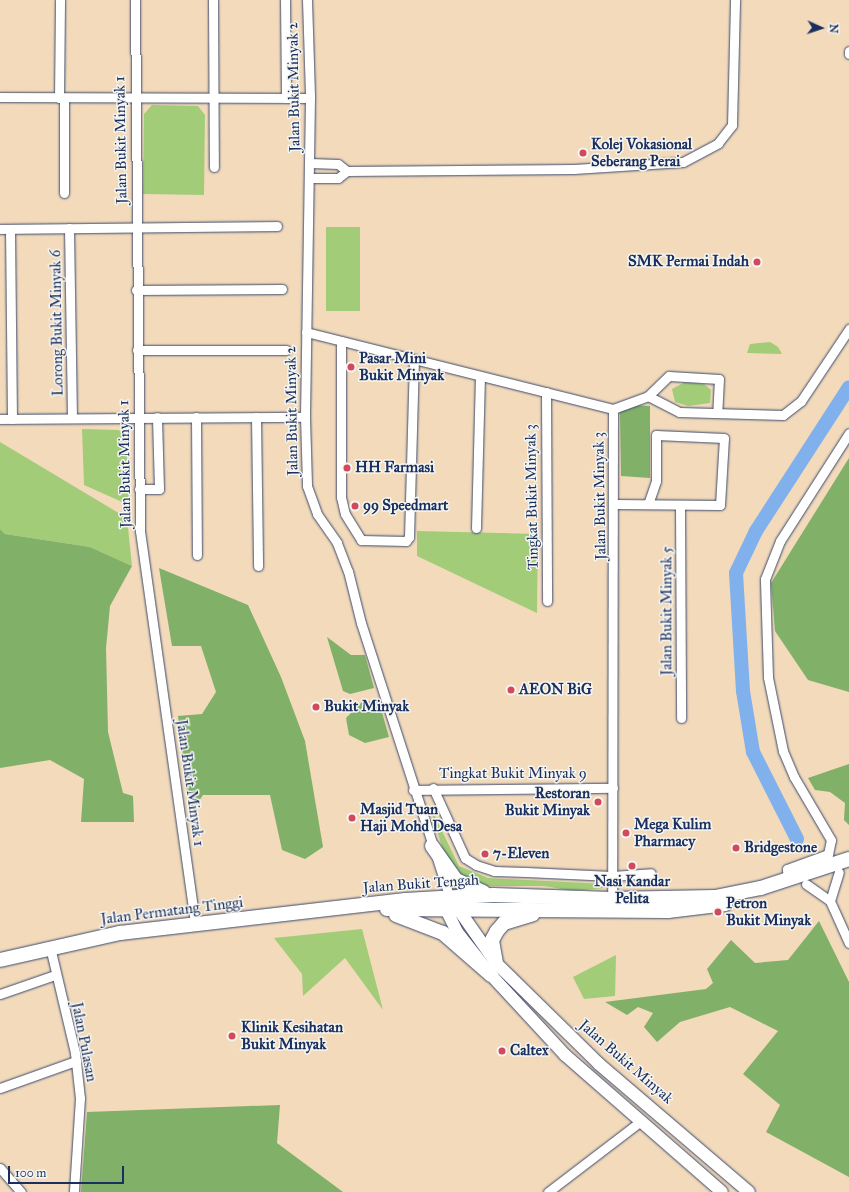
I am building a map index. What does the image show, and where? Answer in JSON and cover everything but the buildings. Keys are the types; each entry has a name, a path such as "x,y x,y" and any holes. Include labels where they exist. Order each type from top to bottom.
{"highway":[{"path":"432,846 456,880 467,888 493,895"},
{"name":"Jalan Bukit Tengah","path":"351,906 445,903 493,895 612,899 715,896 788,879 849,859"},
{"name":"Jalan Bukit Tengah","path":"445,903 460,911 681,910 745,901 806,884 844,871"},
{"name":"Jalan Permatang Tinggi","path":"0,960 50,947 195,924 351,906"},
{"path":"351,906 394,914 434,928 493,969"},
{"path":"493,969 492,940 504,923 547,910"}],"main road":[{"name":"Jalan Bukit Minyak","path":"445,903 493,969 565,1055 722,1192"},
{"name":"Jalan Bukit Minyak","path":"460,911 493,969 599,1064 749,1192"}],"street":[{"path":"60,0 64,193"},
{"name":"Jalan Bukit Minyak 1","path":"135,0 134,98 140,530 195,924"},
{"path":"213,0 214,167"},
{"name":"Jalan Bukit Minyak 2","path":"285,0 286,98"},
{"name":"Jalan Bukit Minyak 2","path":"307,0 310,98 310,178 305,417 307,486 317,514 337,543 348,571 413,790 432,846 439,871 445,903"},
{"path":"310,178 338,178 347,171 597,168 683,162 718,143 732,125 735,0"},
{"path":"0,98 310,98"},
{"path":"310,163 338,164 347,171"},
{"path":"12,419 5,229 277,226"},
{"name":"Lorong Bukit Minyak 6","path":"69,228 72,418"},
{"path":"136,290 282,289"},
{"path":"648,396 678,412 783,415 793,411 849,329"},
{"path":"306,332 613,409 648,396 669,376 719,379 717,412"},
{"path":"341,341 341,497 345,514 361,540 406,541 409,537 414,359"},
{"path":"137,350 286,350"},
{"path":"476,528 480,376"},
{"name":"Tingkat Bukit Minyak 3","path":"546,392 547,601"},
{"name":"Jalan Bukit Minyak 3","path":"612,899 615,504 613,409"},
{"path":"139,489 159,489 157,417"},
{"path":"196,417 197,556"},
{"path":"256,417 258,566"},
{"path":"0,419 305,417"},
{"path":"788,879 786,869 828,854 831,840 794,777 783,751 768,677 765,579 780,541 849,433"},
{"path":"615,504 720,505 724,438 656,435 656,481 648,504"},
{"name":"Jalan Bukit Minyak 5","path":"680,505 681,718"},
{"path":"433,788 465,858 476,865 494,871 612,876 651,873"},
{"name":"Tingkat Bukit Minyak 9","path":"413,790 433,788 613,788"},
{"path":"830,901 844,871"},
{"path":"806,884 830,901 849,943"},
{"name":"Jalan Pulasan","path":"50,947 55,975 76,1061 80,1098 74,1192"},
{"path":"0,994 55,975"},
{"path":"0,1088 76,1061"},
{"path":"548,1192 641,1121"},
{"path":"0,1168 21,1192"}],"green space":[{"path":"152,105 198,106 205,115 204,195 143,194 144,114"},
{"path":"326,227 360,227 360,311 326,311"},
{"path":"770,342 778,347 782,354 747,353 750,344"},
{"path":"685,382 704,384 711,390 710,403 688,406 675,402 672,389"},
{"path":"631,405 650,406 650,478 621,476 620,411"},
{"path":"82,429 119,430 126,437 129,505 84,485"},
{"path":"0,442 127,518 132,566 90,547 5,534 0,529"},
{"path":"849,458 849,692 808,680 775,631 771,583"},
{"path":"0,529 5,534 90,547 132,566 110,606 106,648 108,732 123,793 133,796 134,822 81,822 84,779 50,760 0,768"},
{"path":"417,531 538,534 537,613 417,556"},
{"path":"159,568 248,605 281,677 305,741 323,847 305,859 282,850 270,795 203,795 195,807 189,808 178,716 202,714 216,692 201,646 172,646"},
{"path":"327,637 351,655 365,655 374,688 350,694 343,691"},
{"path":"363,701 379,702 389,737 365,743 349,735 346,718"},
{"path":"849,764 849,825 844,820 845,803 830,792 815,790 808,778"},
{"path":"429,804 459,866 488,878 605,884 605,888 573,891 544,886 469,886 446,860"},
{"path":"819,921 849,982 849,1177 766,1132 780,1105 743,1074 778,1031 730,1007 680,1022 657,1042 644,1027 653,1013 638,1007 627,1015 605,1002 706,989 713,983 707,969 731,940 755,963 788,960"},
{"path":"362,929 383,1010 345,958 303,996 302,974 274,938"},
{"path":"616,955 615,996 584,999 573,977"},
{"path":"280,1105 277,1143 343,1192 81,1192 87,1112"}],"waterway":[{"path":"797,839 753,752 743,691 736,573 756,531 849,387"}],"place":[{"name":"Kolej Vokasional Seberang Perai","path":"583,153"},
{"name":"SMK Permai Indah","path":"757,262"},
{"name":"Pasar Mini Bukit Minyak","path":"351,367"},
{"name":"HH Farmasi","path":"347,468"},
{"name":"99 Speedmart","path":"355,506"},
{"name":"AEON BiG","path":"511,690"},
{"name":"Bukit Minyak","path":"316,707"},
{"name":"Restoran Bukit Minyak","path":"598,802"},
{"name":"Masjid Tuan Haji Mohd Desa","path":"352,818"},
{"name":"Mega Kulim Pharmacy","path":"626,833"},
{"name":"Bridgestone","path":"736,848"},
{"name":"7-Eleven","path":"485,854"},
{"name":"Nasi Kandar Pelita","path":"632,866"},
{"name":"Petron Bukit Minyak","path":"718,912"},
{"name":"Klinik Kesihatan Bukit Minyak","path":"232,1036"},
{"name":"Caltex","path":"502,1051"}]}
